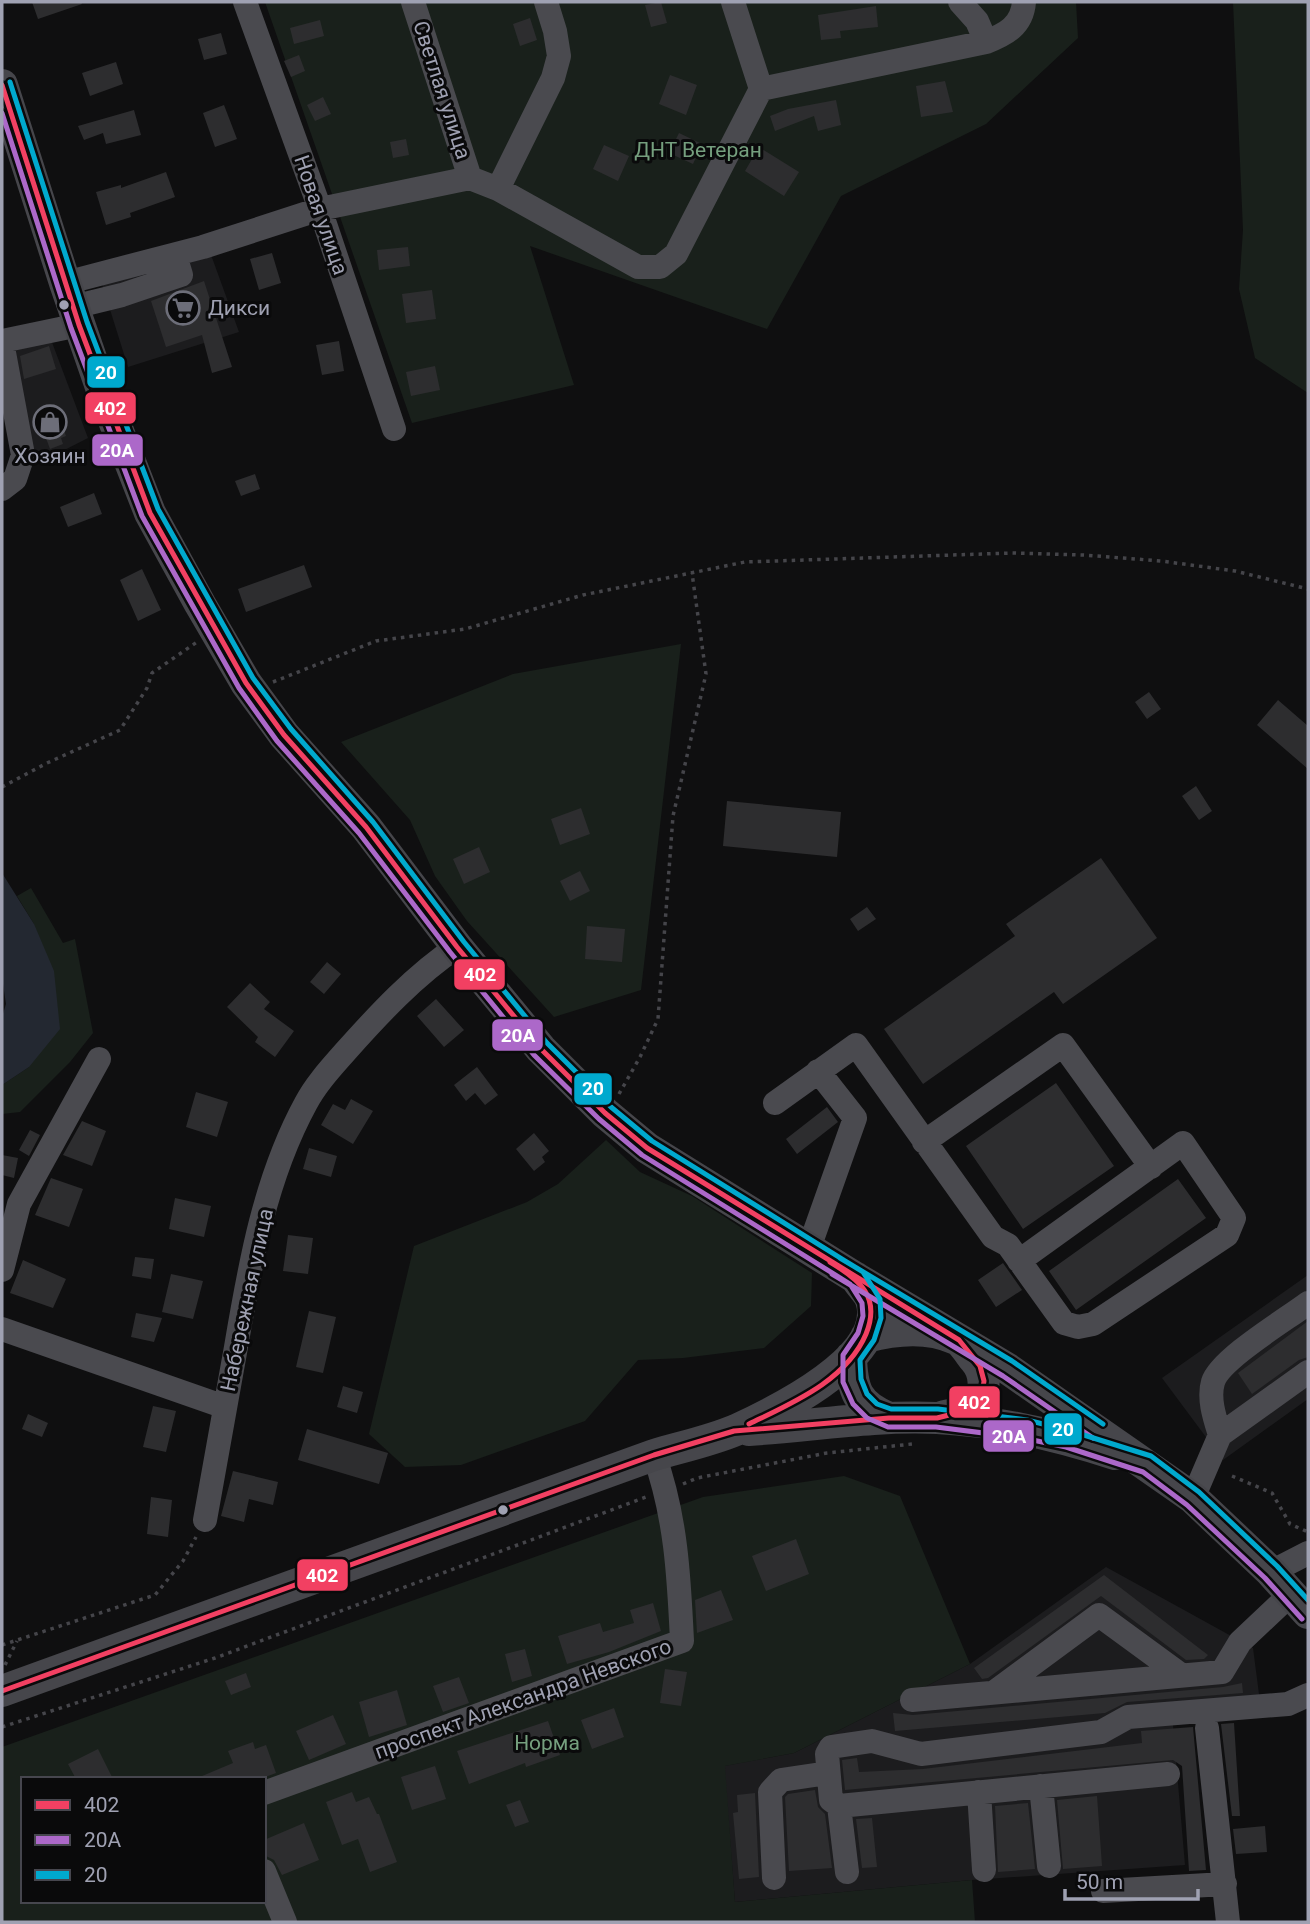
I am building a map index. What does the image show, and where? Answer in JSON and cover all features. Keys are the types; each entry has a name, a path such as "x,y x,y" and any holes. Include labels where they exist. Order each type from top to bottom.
{"main road":[{"path":"2,85 73,305 150,513 246,683 284,735 366,827 457,947 541,1049 605,1113 647,1148 1007,1369 1147,1464 1193,1499 1291,1593"},
{"path":"856,1278 871,1300 872,1317 859,1347 852,1381 860,1399 872,1410 889,1418"},
{"path":"2,1691 654,1455 734,1431 793,1402 825,1381 859,1347 906,1329 959,1340 980,1366 984,1381 982,1395 976,1403 965,1411 937,1418"},
{"path":"734,1431 889,1418 937,1418 1025,1429 1068,1439 1147,1464"}],"street":[{"name":"Новая улица","path":"245,2 320,209 394,429"},
{"name":"Светлая улица","path":"413,2 470,178"},
{"path":"498,190 553,78 559,56 546,2"},
{"path":"2,489 15,480 23,455 2,341 73,305 122,295 181,275 174,255 320,209 470,178 498,190 638,267 660,267 676,254 761,89 733,2"},
{"path":"960,2 977,21 986,42"},
{"path":"761,89 986,42 1009,33 1023,12 1024,2"},
{"name":"Набережная улица","path":"205,1520 251,1261 273,1181 287,1143 307,1101 329,1070 371,1023 440,958 457,947"},
{"path":"775,1103 856,1045 993,1237 1008,1245 1019,1261 1064,1323 1078,1327 1093,1324 1227,1235 1234,1218 1183,1143 1019,1261"},
{"path":"924,1142 1063,1045 1151,1167"},
{"path":"2,1270 19,1204 99,1059"},
{"path":"809,1248 855,1118 818,1071"},
{"path":"1220,1435 1212,1409 1213,1381 1227,1363 1308,1303"},
{"name":"Набережная улица","path":"2,1329 225,1407"},
{"path":"1193,1499 1220,1435 1308,1372"},
{"name":"проспект Александра Невского","path":"266,1792 682,1641 678,1559 665,1490 654,1455"},
{"path":"912,1700 1222,1672 1240,1642 1291,1593 1308,1553"},
{"path":"994,1693 1099,1615 1181,1675"},
{"path":"1168,1774 839,1806 831,1800 827,1754 831,1747 872,1741 921,1754 1101,1732 1128,1717 1288,1704 1308,1695"},
{"path":"1207,1728 1228,1922"},
{"path":"774,1878 769,1791 781,1780 828,1773"},
{"path":"1041,1786 1049,1866"},
{"path":"979,1792 984,1870"},
{"path":"839,1806 847,1872"},
{"path":"266,1876 285,1922"},
{"path":"1103,1891 1225,1884"}],"path":[{"path":"264,685 376,641 465,629 583,595 744,562 1012,553 1060,554 1186,564 1235,571 1308,589"},
{"path":"605,1113 640,1058 658,1019 673,816 706,674 692,573"},
{"path":"2,787 120,730 147,688 152,673 205,637"},
{"path":"2,1727 215,1658 697,1478 827,1453 917,1443"},
{"path":"1232,1476 1272,1493 1290,1524 1308,1532"},
{"path":"2,1645 155,1595 183,1561 205,1520"},
{"path":"2,1666 6,1664 18,1639"}],"shaded area":[{"path":"210,252 239,332 128,367 102,284"},
{"path":"50,337 88,438 35,465 21,395 7,351"},
{"path":"2,873 34,924 54,971 60,1029 29,1067 2,1085 2,1017 6,1004 2,977"},
{"path":"1308,1275 1308,1399 1223,1460 1162,1378"},
{"path":"1106,1567 1253,1648 1262,1717 1173,1725 1185,1865 972,1880 735,1902 724,1766 794,1753 970,1664"}],"green space":[{"name":"ДНТ Ветеран","path":"265,2 1076,2 1078,38 986,124 841,196 767,329 530,246 574,385 412,423"},
{"path":"1233,2 1308,2 1308,393 1255,358 1239,289 1243,230"},
{"path":"681,644 641,990 554,1017 467,921 435,876 410,820 341,742 513,674"},
{"path":"31,888 63,943 75,939 93,1033 70,1062 20,1112 2,1114 2,1085 29,1067 34,924 17,896"},
{"path":"606,1140 640,1172 692,1196 812,1273 811,1306 764,1348 683,1358 638,1360 585,1421 461,1465 405,1467 369,1434 414,1246 527,1202 558,1184"},
{"name":"Норма","path":"844,1476 900,1496 970,1664 794,1753 725,1766 735,1902 972,1880 975,1922 2,1922 2,1747 703,1497"}],"building":[{"path":"32,2 81,2 82,4 38,19"},
{"path":"661,2 667,23 651,27 645,5"},
{"path":"876,6 878,27 840,31 841,38 821,40 818,15"},
{"path":"530,18 537,40 520,46 513,24"},
{"path":"320,20 324,36 294,44 290,28"},
{"path":"221,33 227,54 204,60 198,39"},
{"path":"299,55 305,71 291,77 284,61"},
{"path":"116,62 123,84 90,96 82,73"},
{"path":"670,75 697,85 686,115 659,104"},
{"path":"945,81 953,112 921,117 916,86"},
{"path":"323,97 331,114 315,121 307,105"},
{"path":"836,100 841,125 818,131 814,116 775,131 770,116 788,109"},
{"path":"224,105 237,139 215,147 203,113"},
{"path":"134,110 141,135 106,144 103,133 84,140 78,126"},
{"path":"679,133 702,144 693,164 669,153"},
{"path":"406,139 409,155 393,158 390,142"},
{"path":"604,145 629,156 618,181 593,169"},
{"path":"759,147 799,172 784,196 745,171"},
{"path":"166,172 175,197 106,225 96,192 121,185 121,188"},
{"path":"408,247 410,266 379,270 377,250"},
{"path":"272,253 281,283 259,290 250,259"},
{"name":"Дикси","path":"204,281 232,367 212,373 202,335 166,347 151,301"},
{"path":"432,290 436,319 406,323 402,294"},
{"path":"339,341 344,371 322,375 316,345"},
{"path":"49,346 56,369 24,379 20,356"},
{"path":"435,366 440,390 411,396 406,372"},
{"name":"Хозяин","path":"55,404 66,436 61,438 63,444 50,449 36,411"},
{"path":"255,474 260,489 241,496 235,481"},
{"path":"94,493 102,514 68,527 60,507"},
{"path":"304,565 312,587 246,612 238,589"},
{"path":"142,569 161,610 138,621 120,580"},
{"path":"1149,692 1161,709 1147,719 1135,702"},
{"path":"1278,700 1308,726 1308,769 1257,725"},
{"path":"1196,786 1212,811 1199,820 1182,796"},
{"path":"727,801 841,812 837,857 723,846"},
{"path":"581,808 590,834 560,845 551,819"},
{"path":"479,847 490,872 464,884 453,859"},
{"path":"1101,858 1157,938 1063,1004 1054,992 923,1084 884,1029 1015,936 1006,924"},
{"path":"580,871 590,891 570,901 560,881"},
{"path":"867,907 876,919 858,931 850,919"},
{"path":"587,926 625,929 622,962 585,959"},
{"path":"327,962 341,974 324,994 310,982"},
{"path":"250,983 270,1002 264,1009 294,1031 275,1057 255,1042 258,1037 227,1007"},
{"path":"436,999 464,1030 444,1047 417,1016"},
{"path":"477,1067 498,1095 485,1105 475,1093 466,1101 454,1085"},
{"path":"1056,1083 1114,1166 1023,1229 966,1146"},
{"path":"196,1092 228,1102 217,1137 186,1127"},
{"path":"351,1099 373,1111 353,1144 321,1125 333,1104 345,1110"},
{"path":"827,1107 838,1122 797,1154 786,1139"},
{"path":"82,1121 106,1131 92,1166 63,1155"},
{"path":"30,1130 40,1135 29,1156 19,1150"},
{"path":"534,1133 549,1151 542,1157 545,1162 534,1171 516,1149"},
{"path":"309,1148 337,1156 331,1177 303,1169"},
{"path":"2,1155 18,1158 14,1178 2,1175"},
{"path":"51,1178 83,1189 69,1227 35,1215"},
{"path":"1178,1179 1206,1218 1076,1310 1049,1271"},
{"path":"175,1198 211,1206 204,1237 169,1229"},
{"path":"288,1235 313,1238 308,1274 283,1271"},
{"path":"135,1257 154,1259 151,1279 132,1276"},
{"path":"23,1260 66,1279 53,1308 10,1293"},
{"path":"1003,1263 1022,1290 996,1307 978,1280"},
{"path":"171,1274 203,1281 193,1319 162,1312"},
{"path":"309,1311 336,1317 323,1373 296,1367"},
{"path":"136,1313 162,1318 154,1342 131,1337"},
{"path":"1308,1321 1308,1357 1299,1360 1252,1394 1238,1373"},
{"path":"343,1386 363,1392 357,1413 337,1407"},
{"path":"153,1406 176,1411 166,1452 143,1447"},
{"path":"28,1414 48,1423 42,1437 22,1429"},
{"path":"307,1429 388,1453 379,1484 298,1460"},
{"path":"233,1471 278,1482 273,1505 249,1499 244,1522 221,1516"},
{"path":"151,1497 172,1500 168,1537 147,1534"},
{"path":"796,1539 809,1574 766,1591 752,1556"},
{"path":"1104,1575 1208,1655 1204,1659 1186,1660 1101,1596 988,1678 982,1679 974,1668"},
{"path":"721,1590 733,1620 697,1633 695,1600"},
{"path":"653,1603 661,1631 609,1652 567,1664 558,1636 600,1623 603,1632 634,1623 630,1610"},
{"path":"525,1649 532,1676 512,1682 505,1654"},
{"path":"665,1669 687,1672 681,1706 660,1703"},
{"path":"246,1673 251,1687 231,1695 225,1681"},
{"path":"459,1677 469,1703 443,1712 433,1686"},
{"path":"1242,1683 1243,1693 1127,1702 1105,1713 895,1731 893,1713 913,1715 1223,1687"},
{"path":"397,1690 407,1725 369,1737 359,1702"},
{"path":"614,1708 624,1737 592,1749 581,1720"},
{"path":"333,1715 346,1744 309,1760 296,1731"},
{"path":"548,1721 560,1755 526,1767 525,1763 469,1784 457,1751"},
{"path":"1234,1723 1240,1816 1232,1816 1221,1724"},
{"path":"1193,1727 1206,1870 1189,1871 1182,1766 1173,1760 845,1790 842,1760 857,1758 859,1772 923,1769 1142,1743 1141,1731"},
{"path":"253,1742 255,1749 266,1745 276,1773 265,1777 200,1777 233,1763 228,1751"},
{"path":"98,1749 112,1777 75,1777 68,1764"},
{"path":"435,1766 446,1799 412,1810 401,1777"},
{"path":"815,1790 818,1807 825,1814 832,1868 789,1871 785,1797 788,1794"},
{"path":"352,1792 356,1802 369,1797 379,1814 397,1862 370,1872 358,1839 342,1845 326,1802"},
{"path":"755,1793 759,1877 739,1879 733,1813 738,1812 737,1795"},
{"path":"1097,1796 1102,1866 1063,1869 1057,1800"},
{"path":"520,1800 529,1822 515,1827 506,1805"},
{"path":"1028,1803 1035,1869 998,1872 995,1806"},
{"path":"872,1818 877,1867 862,1868 856,1819"},
{"path":"304,1823 319,1860 282,1875 274,1860 266,1856 266,1839"},
{"path":"1265,1826 1267,1852 1236,1854 1233,1829"}],"transit line":[{"name":"20","path":"10,82 87,322 158,509 253,678 291,729 373,822 464,942 547,1043 611,1107 652,1141 863,1272 880,1299 881,1318 874,1340 860,1360 861,1379 867,1394 877,1404 891,1409 938,1409 1027,1420 1151,1456 1199,1492 1277,1566 1308,1600"},
{"name":"402","path":"2,85 79,325 150,513 246,683 284,735 366,827 457,947 541,1049 605,1113 647,1148 959,1340 980,1366 984,1381 982,1395 965,1411 937,1418 889,1418 734,1431 654,1455 2,1691"},
{"name":"20А","path":"2,113 71,328 142,516 239,688 277,741 359,833 450,952 534,1055 599,1119 642,1155 850,1284 862,1303 863,1316 858,1333 843,1355 843,1382 853,1404 867,1418 888,1427 936,1427 1023,1438 1066,1447 1143,1472 1187,1505 1265,1578 1302,1619"},
{"name":"20","path":"840,1258 1012,1361 1103,1424"},
{"name":"402","path":"749,1424 800,1399 832,1378 857,1350 866,1334 871,1310 865,1291 859,1283 830,1262"},
{"name":"20А","path":"832,1274 1003,1376 1093,1438"}],"place":[{"name":"Дикси","path":"183,308"},
{"name":"Хозяин","path":"50,422"}]}
